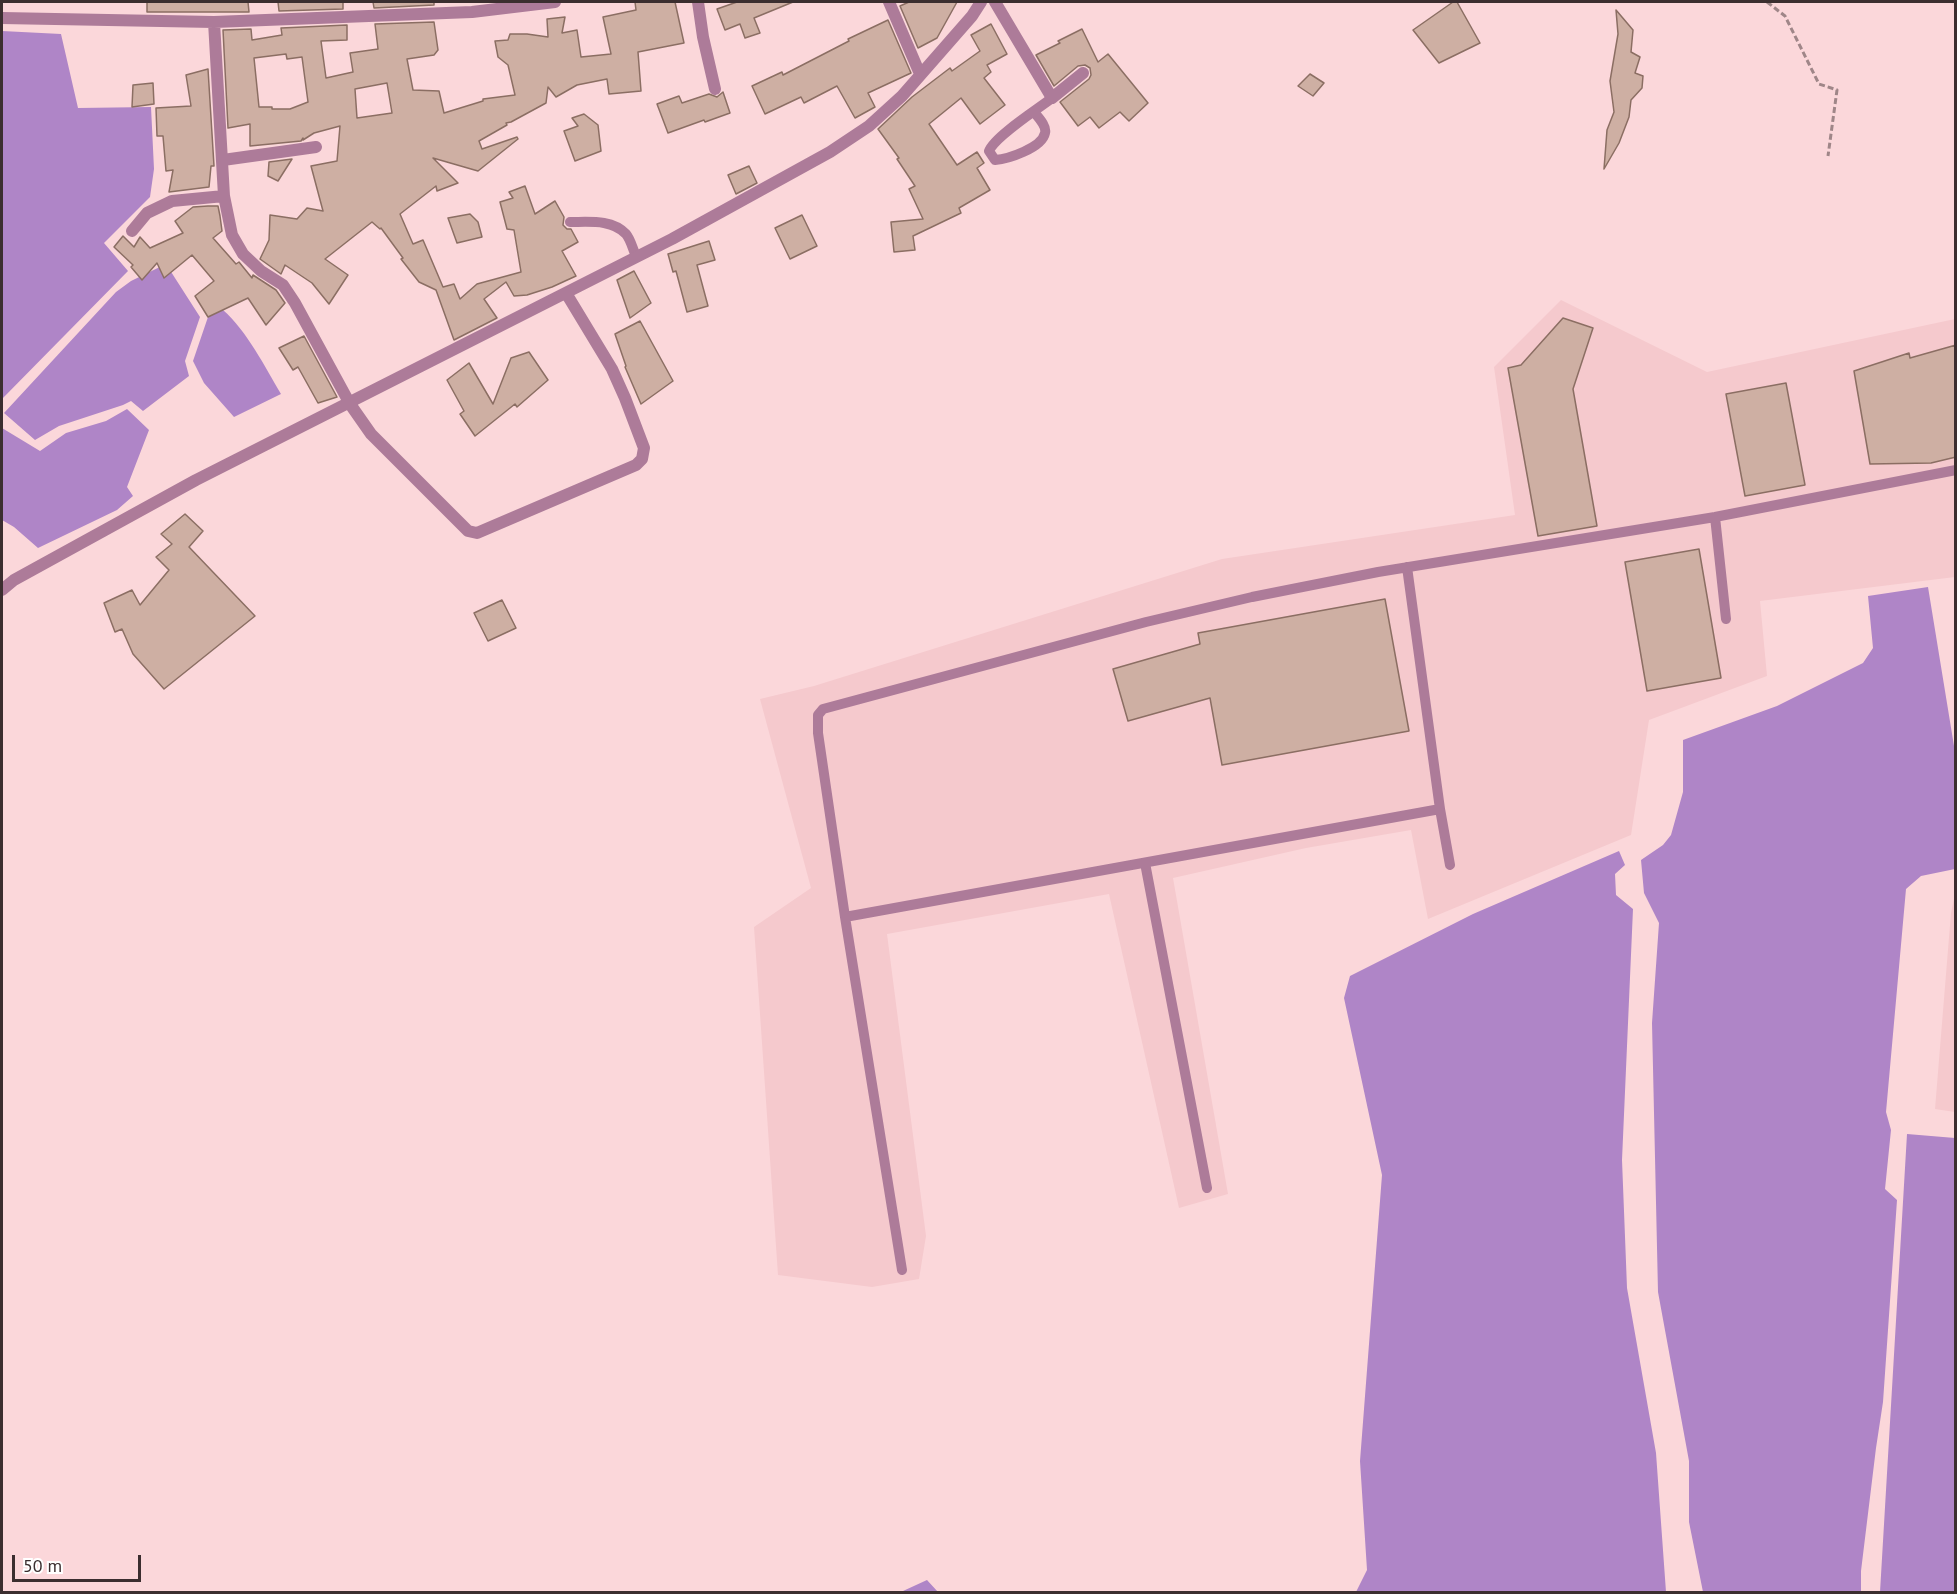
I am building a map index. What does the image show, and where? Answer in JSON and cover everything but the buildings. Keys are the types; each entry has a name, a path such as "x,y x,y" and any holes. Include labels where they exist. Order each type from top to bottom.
{"street":[{"path":"2,18 214,22 472,12 555,2"},
{"path":"698,2 703,37 715,89"},
{"path":"889,2 921,74"},
{"path":"2,590 14,580 196,480 566,293 776,184 830,152 868,126 902,96 972,16 981,2"},
{"path":"995,2 1052,98 1083,73"},
{"path":"214,22 224,196 232,236 243,254 261,271 283,285 296,303 350,404 371,434 468,531 477,533 636,465 642,459 644,448 612,369 566,293"},
{"path":"223,160 315,147"},
{"path":"132,231 147,213 172,201 224,196"}],"lane":[{"path":"1034,112 1045,129 1045,134 1040,141 1016,156 995,159 989,151 991,146 1034,112 1052,98"},
{"path":"570,222 597,221 615,226 627,235 636,256"},
{"path":"902,1270 818,733 818,714 824,709 1146,622 1263,595 1407,567 1714,517 1956,470"},
{"path":"1714,517 1726,619"},
{"path":"1407,567 1440,809 1450,865"},
{"path":"846,917 1440,809"},
{"path":"1145,863 1207,1188"}],"path":[{"path":"1767,2 1785,16 1819,84 1837,90 1828,156"}],"shaded area":[{"path":"2,31 61,34 78,108 151,107 154,169 150,197 104,243 128,271 2,399"},
{"path":"166,264 200,317 185,361 189,376 143,411 131,401 59,426 35,440 4,413 116,292 131,281"},
{"path":"1561,300 1707,372 1955,319 1955,577 1760,601 1767,676 1649,720 1631,835 1428,919 1411,830 1306,848 1173,878 1228,1194 1179,1208 1109,894 887,934 926,1236 919,1279 872,1287 778,1275 754,927 811,888 760,699 814,686 1222,559 1515,515 1494,367"},
{"path":"223,310 248,339 281,394 234,417 204,383 193,361 208,317"},
{"path":"127,409 149,430 127,487 133,496 117,510 38,548 14,527 2,520 2,428 40,451 66,433 106,421"},
{"path":"1928,587 1954,746 1955,869 1921,876 1906,889 1886,1112 1891,1130 1885,1189 1897,1200 1883,1402 1861,1571 1861,1592 1703,1592 1689,1522 1689,1461 1658,1292 1652,1023 1659,923 1644,893 1641,860 1663,845 1671,835 1683,792 1683,740 1777,706 1863,663 1873,648 1868,596"},
{"path":"1619,851 1625,865 1615,874 1616,895 1633,909 1622,1160 1627,1288 1656,1453 1666,1592 1356,1592 1367,1570 1360,1461 1382,1175 1344,998 1350,976 1473,914"},
{"path":"1955,894 1956,1112 1935,1109 1951,913"},
{"path":"1907,1134 1955,1138 1955,1592 1880,1592"},
{"path":"927,1580 938,1592 903,1592 903,1591"}]}
